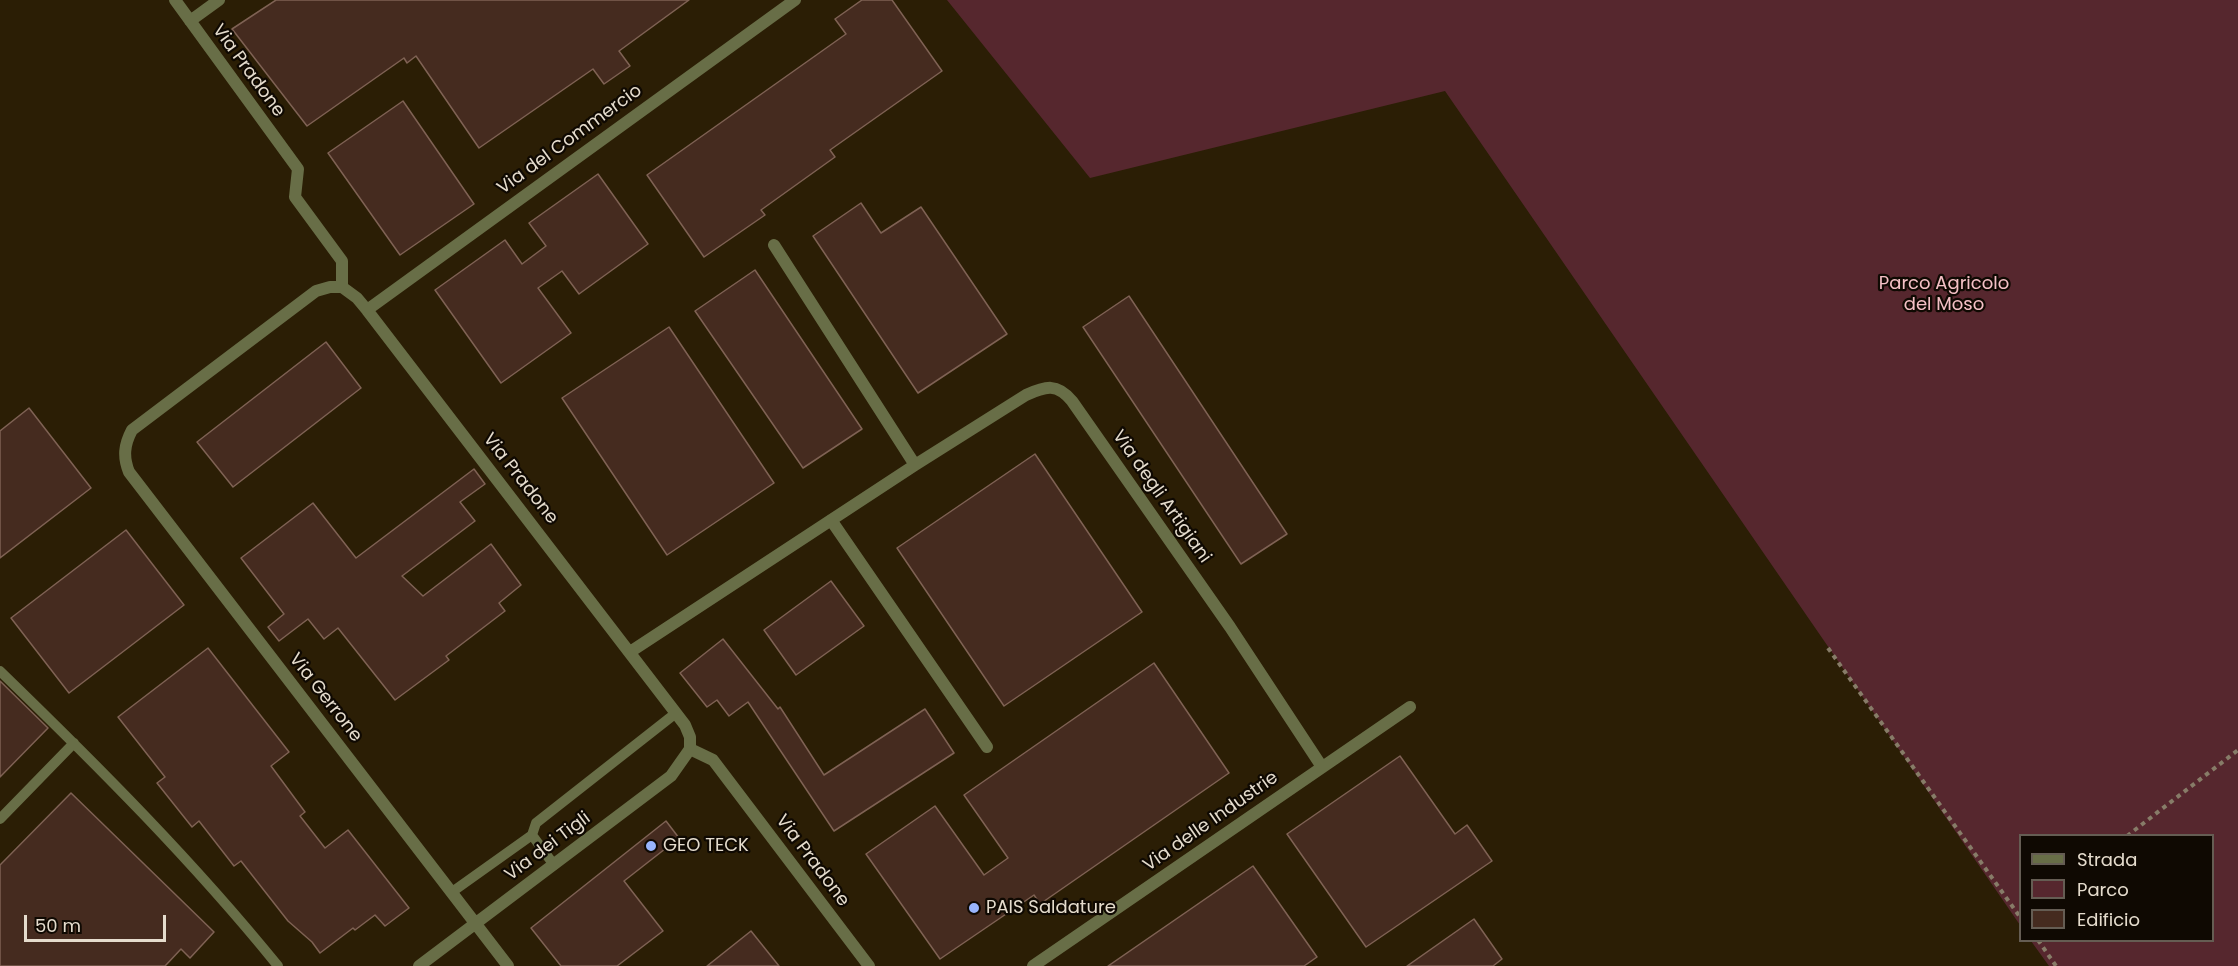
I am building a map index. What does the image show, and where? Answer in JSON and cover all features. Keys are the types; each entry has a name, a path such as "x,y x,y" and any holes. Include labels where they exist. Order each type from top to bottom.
{"street":[{"name":"Via Pradone","path":"175,0 298,169 294,197 342,261 342,287 357,298 367,310 676,713 690,737 690,749 713,760 869,966"},
{"path":"190,21 219,0"},
{"name":"Via del Commercio","path":"367,310 795,0"},
{"path":"774,244 915,465"},
{"name":"Via Gerrone","path":"342,287 316,291 132,430 125,448 124,460 129,472 508,966"},
{"name":"Via degli Artigiani","path":"630,652 831,519 1026,395 1053,387 1065,393 1230,627 1322,767"},
{"path":"831,519 987,747"},
{"name":"Via delle Industrie","path":"1033,966 1410,707"},
{"name":"Via dei Tigli","path":"419,966 671,776 690,749"}],"lane":[{"path":"0,671 74,743 234,912 278,966"},
{"path":"452,892 532,835 536,823 676,713"},
{"path":"0,819 74,743"},
{"path":"532,835 554,865"}],"path":[{"path":"1828,648 2019,916"},
{"path":"2130,834 2238,750"},
{"path":"2039,942 2056,966"}],"green space":[{"name":"Parco Agricolo del Moso","path":"947,0 2238,0 2238,966 2049,966 2032,942 2214,942 2214,834 2019,834 2019,924 1445,91 1090,178"}],"building":[{"path":"276,0 689,0 619,51 630,66 604,84 593,69 479,148 416,56 407,63 404,58 307,126 232,29"},
{"path":"862,0 892,0 942,71 830,150 835,157 761,210 765,215 704,257 647,175 846,34 835,19"},
{"path":"403,101 474,204 400,255 328,153"},
{"path":"598,174 648,244 579,294 562,271 538,288 571,333 501,383 435,290 505,240 522,264 546,246 529,223"},
{"path":"861,203 881,233 921,207 1007,334 918,393 813,236"},
{"path":"755,270 862,429 803,468 695,311"},
{"path":"1129,296 1287,534 1241,564 1083,327"},
{"path":"669,327 774,483 667,555 562,398"},
{"path":"326,342 361,388 233,487 197,442"},
{"path":"29,408 91,488 0,558 0,431"},
{"path":"1035,454 1142,612 1004,706 897,548"},
{"path":"474,469 485,484 460,502 475,521 402,576 423,596 491,544 521,585 499,603 505,611 446,656 449,660 395,700 338,628 324,639 308,619 279,641 268,627 284,614 241,558 313,503 356,558"},
{"path":"126,530 184,605 69,693 11,618"},
{"path":"831,581 864,626 796,675 764,630"},
{"path":"723,639 778,709 780,707 824,775 925,709 954,753 834,831 748,702 729,716 717,700 707,707 680,673"},
{"path":"208,648 289,752 271,766 305,812 300,816 325,848 348,830 409,908 385,926 375,915 355,930 353,928 320,953 312,942 288,921 241,861 234,866 199,821 192,827 157,783 165,777 118,717"},
{"path":"1154,663 1229,773 1040,904 1034,895 940,959 866,854 935,806 984,875 1008,858 964,795"},
{"path":"0,681 48,728 0,777"},
{"path":"1400,756 1455,834 1467,825 1492,861 1366,947 1287,834"},
{"path":"71,793 214,932 190,958 181,949 165,966 0,966 0,865"},
{"path":"666,821 679,838 624,881 663,931 617,966 561,966 531,928"},
{"path":"1253,866 1317,957 1304,966 1108,966"},
{"path":"1474,919 1502,959 1493,966 1407,966"},
{"path":"751,931 779,966 707,966"}],"place":[{"name":"GEO TECK","path":"651,846"},
{"name":"PAIS Saldature","path":"974,908"}]}
